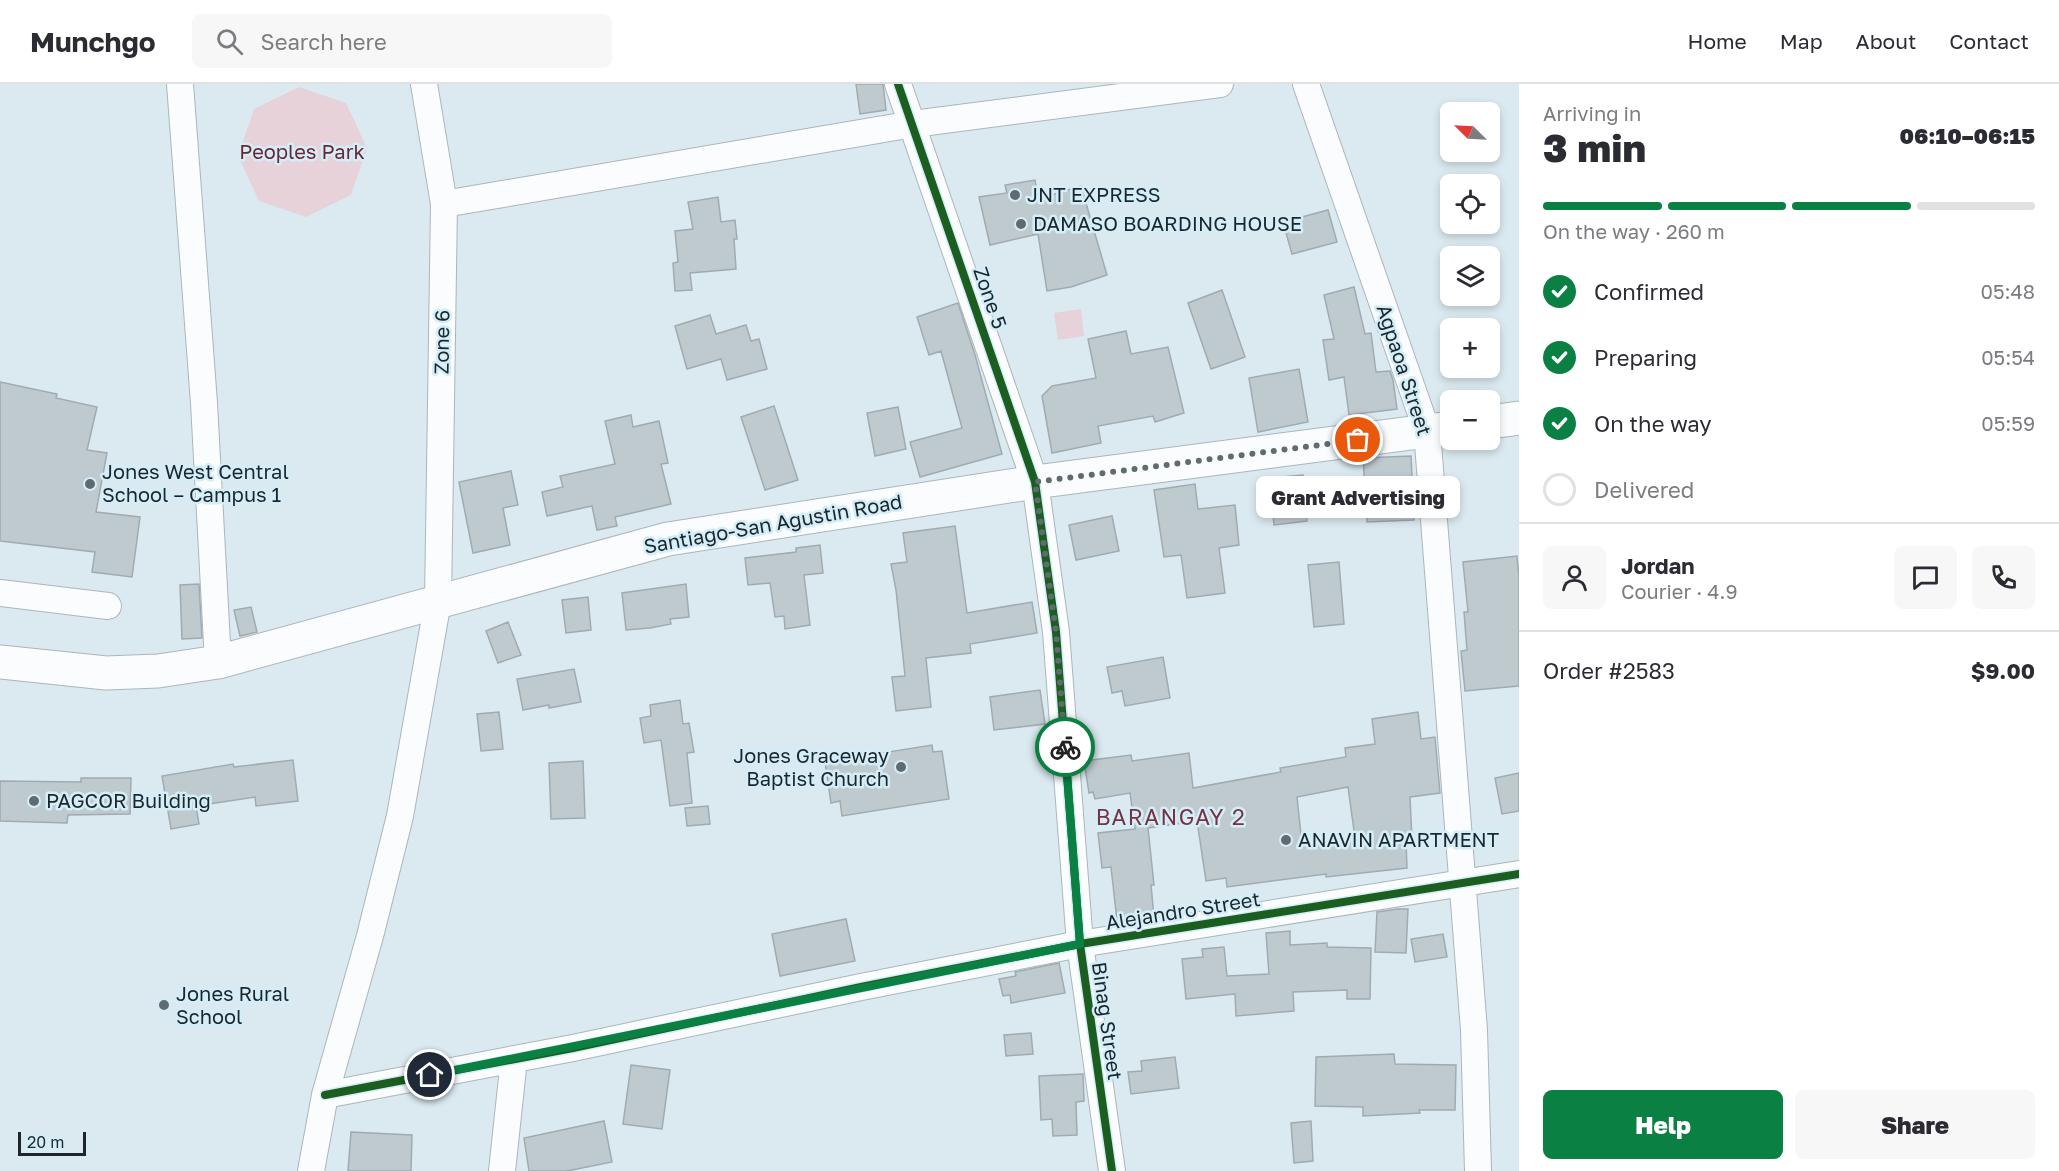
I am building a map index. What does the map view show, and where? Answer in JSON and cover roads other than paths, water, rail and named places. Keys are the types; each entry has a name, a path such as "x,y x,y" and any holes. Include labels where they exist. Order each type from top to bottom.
{"main road":[{"path":"1500,421 1519,418"},
{"name":"Santiago-San Agustin Road","path":"0,662 106,673 158,671 218,662 668,539 1035,482 1439,429"}],"street":[{"path":"180,84 204,403 218,662"},
{"name":"Zone 6","path":"311,1171 324,1095 370,936 400,816 438,602 444,204 424,84"},
{"name":"Zone 5","path":"898,84 1035,482"},
{"path":"444,204 913,124 1220,84"},
{"name":"Agpaoa Street","path":"1306,84 1439,429 1462,883 1474,1030 1478,1171"},
{"name":"Binag Street","path":"1035,482 1056,632 1080,944 1112,1171"},
{"path":"0,594 108,606"},
{"name":"Alejandro Street","path":"324,1095 514,1059 1080,944 1519,874"},
{"path":"502,1171 514,1059"}],"place":[{"name":"JNT EXPRESS","path":"1015,195"},
{"name":"DAMASO BOARDING HOUSE","path":"1021,224"},
{"name":"Grant Advertising","path":"1358,440"},
{"name":"Jones West Central School – Campus 1","path":"90,484"},
{"name":"Jones Graceway Baptist Church","path":"901,767"},
{"name":"PAGCOR Building","path":"34,801"},
{"name":"ANAVIN APARTMENT","path":"1286,840"},
{"name":"Jones Rural School","path":"164,1005"}],"district":[{"name":"BARANGAY 2","path":"1171,817"}],"park label":[{"name":"Peoples Park","path":"302,152"}]}
